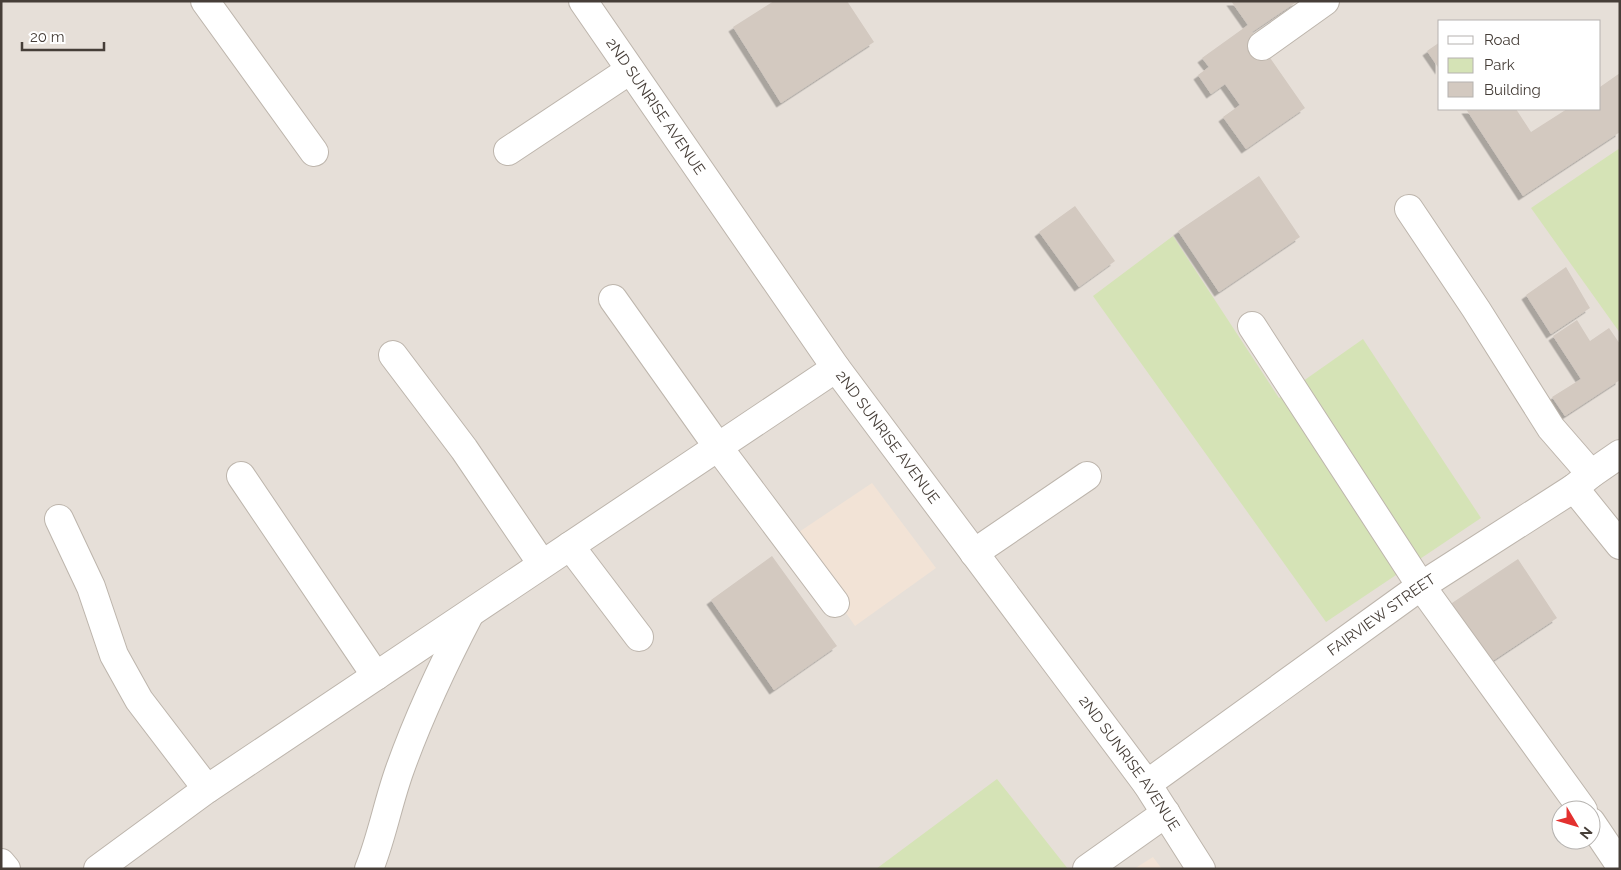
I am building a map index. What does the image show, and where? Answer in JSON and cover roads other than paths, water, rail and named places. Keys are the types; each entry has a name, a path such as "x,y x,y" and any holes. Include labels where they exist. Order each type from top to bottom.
{"street":[{"path":"205,1 314,152"},
{"name":"2ND SUNRISE AVENUE","path":"583,1 836,368 1147,784 1201,869"},
{"path":"1262,46 1324,1"},
{"path":"508,151 630,70"},
{"path":"1409,209 1476,309 1551,428 1620,545"},
{"path":"613,299 718,447 835,603"},
{"path":"1252,326 1421,586 1576,800"},
{"path":"393,355 464,449 542,564"},
{"path":"98,869 207,789 836,368"},
{"name":"FAIRVIEW STREET","path":"1147,784 1421,586 1620,454"},
{"path":"241,476 376,676"},
{"path":"974,552 1087,476"},
{"path":"59,519 91,587 114,656 139,700 207,789"},
{"path":"570,546 639,637"},
{"path":"369,869 377,850 399,770 440,670 469,613"},
{"path":"1087,869 1166,813"},
{"path":"1601,837 1620,865"},
{"path":"1,863 6,869"}]}
